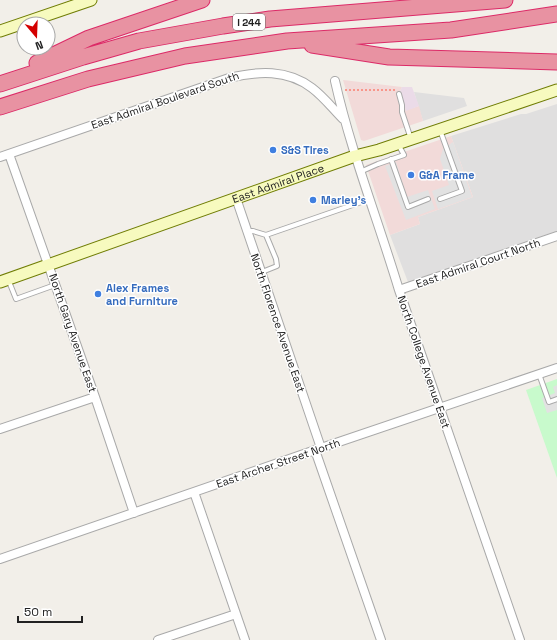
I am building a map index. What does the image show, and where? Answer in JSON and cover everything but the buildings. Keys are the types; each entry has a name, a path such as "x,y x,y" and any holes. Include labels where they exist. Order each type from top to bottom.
{"highway":[{"path":"0,82 89,38 202,0"},
{"name":"I 244","path":"0,82 139,41 223,26 270,19 505,0"},
{"name":"I 244","path":"0,107 88,79 192,55 287,41 451,30 557,14"},
{"path":"287,41 390,57 557,62"}],"main road":[{"path":"0,31 91,0"},
{"name":"East Admiral Place","path":"4,280 355,156 382,156 398,144 411,139 557,90"}],"street":[{"name":"East Admiral Boulevard South","path":"0,157 229,78 248,73 269,72 282,74 296,79 312,88 344,119"},
{"name":"North College Avenue East","path":"335,81 355,156 399,290 520,640"},
{"name":"North Gary Avenue East","path":"9,154 56,284 134,512"},
{"name":"North Florence Avenue East","path":"236,198 381,640"},
{"name":"East Admiral Court North","path":"399,290 557,236"},
{"name":"East Archer Street North","path":"0,559 557,368"},
{"path":"0,429 95,397"},
{"path":"194,492 245,640"},
{"path":"158,640 236,614"}],"lane":[{"path":"399,94 402,112 411,139"},
{"path":"440,129 462,191 440,199"},
{"path":"360,172 382,156 391,159 404,155 398,144"},
{"path":"391,159 408,207 428,199"},
{"path":"247,231 253,231 266,235 370,199"},
{"path":"261,272 277,266 276,259 266,235"},
{"path":"4,280 16,299 56,284"},
{"path":"539,374 548,402 557,399"}],"path":[{"path":"337,90 393,89 399,94"}],"shaded area":[{"path":"343,80 402,87 400,91 406,110 419,106 423,121 364,141 361,140"},
{"path":"402,87 412,87 419,106 406,111 400,91"},
{"path":"414,92 464,98 467,106 423,121"},
{"path":"557,104 557,231 408,282 390,235 420,224 418,217 473,197 451,136"},
{"path":"451,136 473,197 418,217 420,224 390,235 366,165"},
{"path":"453,142 472,197 438,209 432,191 449,185 440,159 443,149"},
{"path":"396,162 407,197 428,190 435,209 406,220 385,166"},
{"path":"557,385 557,410 547,413 542,398 555,393 553,387"}],"green space":[{"path":"557,379 557,478 526,390"}],"place":[{"name":"S&S Tires","path":"273,150"},
{"name":"G&A Frame","path":"411,175"},
{"name":"Marley's","path":"313,200"},
{"name":"Alex Frames and Furniture","path":"98,294"}]}
